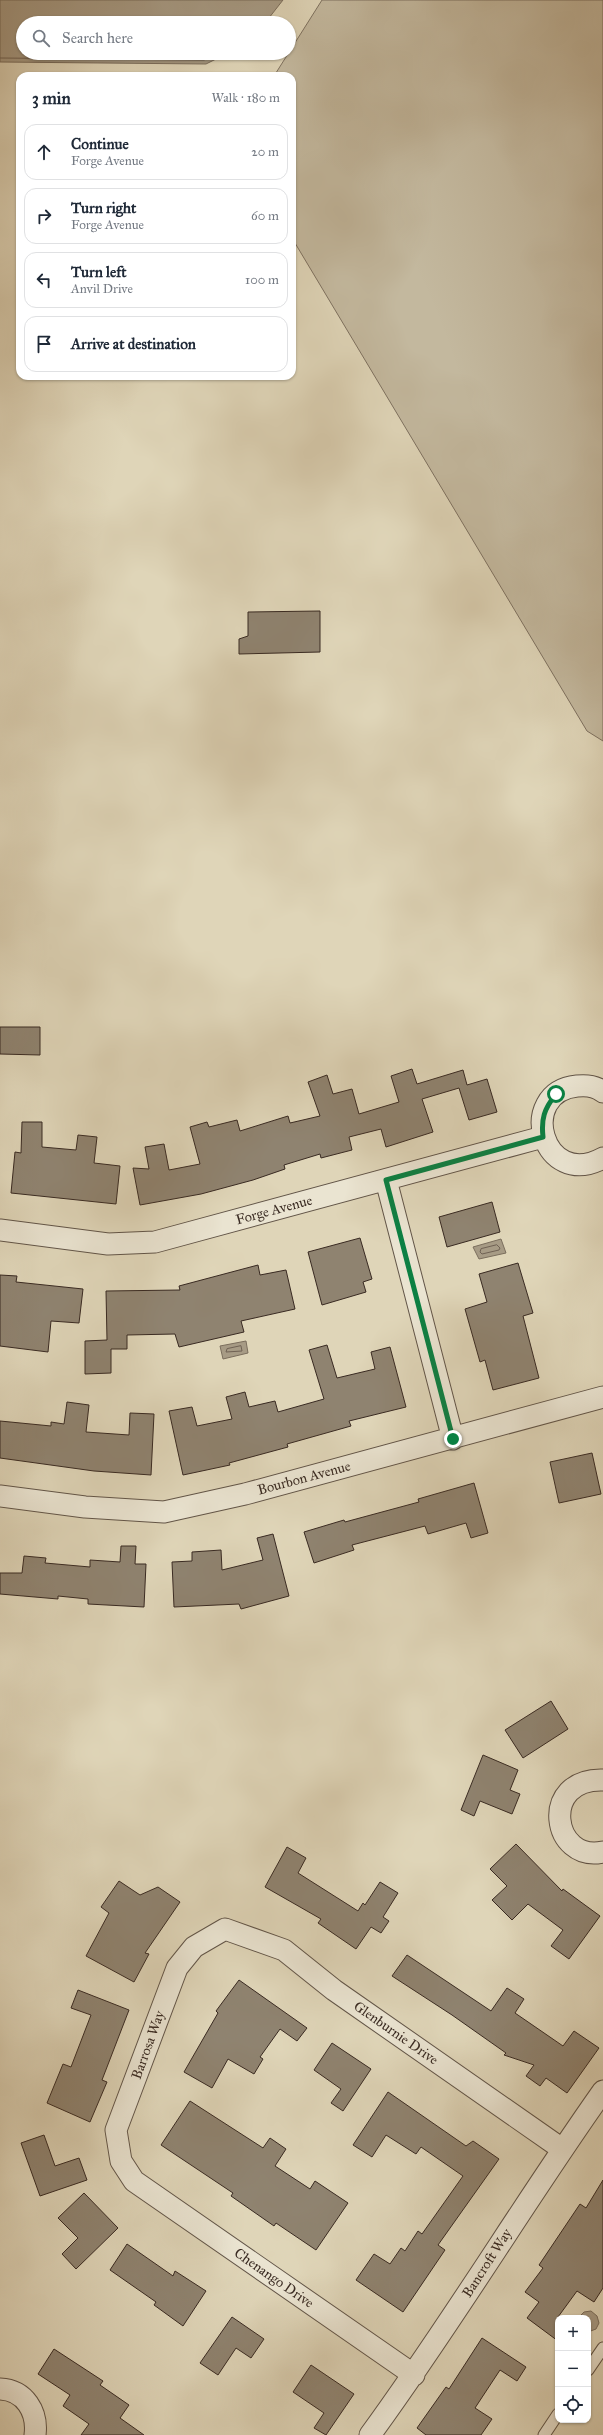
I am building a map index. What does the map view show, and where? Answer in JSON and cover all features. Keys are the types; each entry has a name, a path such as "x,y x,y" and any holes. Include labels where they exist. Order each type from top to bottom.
{"street":[{"path":"603,1092 585,1085 570,1087 556,1094 546,1107 541,1121 543,1137 550,1151 562,1160 577,1165 593,1163 603,1158"},
{"name":"Forge Avenue","path":"0,1230 108,1244 155,1242 543,1137"},
{"path":"386,1180 453,1439"},
{"name":"Bourbon Avenue","path":"0,1496 85,1507 164,1512 245,1494 603,1398"},
{"path":"603,1780 590,1780 576,1785 565,1795 559,1808 559,1822 564,1836 574,1846 587,1852 603,1852"},
{"name":"Glenburnie Drive","path":"225,1929 284,1950 334,1990 562,2149"},
{"name":"Barrosa Way","path":"134,2180 121,2161 116,2130 177,1968 194,1947 225,1929"},
{"name":"Bancroft Way","path":"370,2435 414,2375 562,2149 603,2091"},
{"name":"Chenango Drive","path":"134,2180 414,2375"},
{"path":"0,2388 7,2389 20,2395 30,2406 36,2420 35,2435"}],"lane":[{"path":"591,2366 603,2348"},
{"path":"544,2435 555,2418"}],"shaded area":[{"path":"322,0 603,0 603,741 587,731 296,245 296,72 277,72 284,60 296,60 296,41"}],"water":[{"path":"0,0 283,0 270,16 16,16 16,60 214,60 206,64 0,62"},
{"path":"501,1239 506,1253 479,1259 473,1247"},
{"path":"246,1341 248,1353 223,1359 220,1346"},
{"path":"591,2311 597,2316 599,2323 596,2329 591,2331 591,2315 581,2315 584,2312"}],"building":[{"path":"320,611 320,652 239,654 239,639 248,636 248,612"},
{"path":"0,1027 40,1027 40,1055 0,1054"},
{"path":"412,1069 417,1084 463,1070 467,1085 487,1079 497,1112 469,1120 459,1088 422,1099 433,1132 386,1147 381,1129 349,1137 352,1150 321,1158 320,1154 284,1165 285,1169 253,1180 201,1194 140,1205 133,1168 149,1169 145,1147 164,1144 169,1170 200,1164 190,1127 207,1122 209,1127 237,1120 240,1131 288,1116 290,1123 320,1116 308,1082 327,1075 333,1094 352,1089 359,1114 399,1102 391,1076"},
{"path":"22,1122 42,1122 42,1147 76,1150 78,1135 97,1137 94,1163 120,1166 116,1204 11,1193 15,1152 21,1153"},
{"path":"492,1202 500,1232 447,1247 439,1217"},
{"path":"360,1238 372,1279 363,1282 366,1292 322,1305 308,1252"},
{"path":"518,1263 533,1313 523,1316 539,1378 493,1390 485,1360 480,1362 465,1309 487,1302 479,1274"},
{"path":"258,1265 260,1275 286,1270 295,1309 241,1321 244,1332 179,1347 175,1334 127,1335 127,1349 111,1349 111,1373 85,1374 85,1341 107,1340 106,1291 180,1290 179,1286"},
{"path":"0,1275 17,1276 16,1282 83,1289 79,1323 51,1321 48,1352 0,1346"},
{"path":"327,1345 337,1378 375,1369 371,1352 390,1347 406,1407 349,1421 351,1426 287,1444 288,1447 229,1463 230,1465 183,1475 169,1411 192,1407 197,1426 232,1419 226,1397 245,1392 249,1407 275,1401 278,1412 324,1399 309,1350"},
{"path":"67,1402 89,1405 86,1432 129,1435 130,1413 154,1414 151,1475 94,1471 0,1458 0,1421 51,1426 51,1422 64,1424"},
{"path":"592,1453 601,1494 559,1503 550,1462"},
{"path":"474,1483 488,1533 471,1538 466,1523 428,1534 425,1526 352,1545 354,1550 314,1563 304,1532 344,1520 345,1522 419,1502 418,1499"},
{"path":"273,1534 289,1596 241,1609 239,1604 174,1607 172,1562 192,1561 192,1552 221,1550 222,1570 263,1560 257,1538"},
{"path":"121,1546 136,1546 135,1564 146,1564 144,1607 88,1604 88,1599 58,1596 58,1599 0,1594 0,1573 22,1573 24,1556 46,1558 45,1563 90,1567 90,1560 120,1562"},
{"path":"551,1701 568,1729 523,1758 505,1730"},
{"path":"483,1755 518,1770 510,1790 520,1794 512,1814 480,1801 474,1816 461,1810"},
{"path":"516,1844 562,1891 563,1889 600,1916 569,1959 551,1946 563,1930 528,1904 512,1920 492,1900 507,1886 490,1869"},
{"path":"287,1847 306,1858 298,1873 358,1911 363,1903 365,1905 380,1882 398,1893 383,1917 389,1921 381,1933 371,1927 356,1949 318,1923 321,1919 265,1887"},
{"path":"119,1881 140,1895 158,1887 180,1902 145,1953 149,1954 134,1982 86,1956 109,1913 101,1907"},
{"path":"407,1955 491,2011 507,1988 524,1999 515,2013 563,2046 574,2031 599,2048 567,2093 546,2078 540,2086 526,2076 534,2065 504,2055 506,2053 452,2015 392,1976"},
{"path":"239,1980 307,2028 297,2041 280,2029 260,2057 263,2059 254,2074 228,2059 212,2088 184,2072 218,2013 216,2011"},
{"path":"78,1990 129,2010 102,2080 107,2082 90,2122 47,2103 63,2064 71,2067 91,2015 71,2008"},
{"path":"332,2043 371,2069 343,2111 331,2103 341,2089 314,2070"},
{"path":"388,2092 466,2146 473,2141 499,2159 438,2245 445,2250 403,2312 356,2280 374,2254 390,2264 401,2248 405,2251 418,2231 422,2234 463,2176 421,2147 416,2154 386,2135 372,2157 353,2145"},
{"path":"190,2101 263,2148 270,2138 286,2149 275,2166 310,2189 315,2181 348,2203 316,2250 276,2223 274,2226 231,2196 233,2193 161,2145"},
{"path":"44,2135 55,2166 79,2158 87,2180 40,2196 21,2143"},
{"path":"603,2180 603,2288 594,2302 577,2291 559,2315 555,2315 555,2339 527,2318 539,2302 525,2292 543,2268 539,2265 580,2204 586,2208"},
{"path":"84,2193 118,2228 76,2269 62,2254 78,2238 58,2218"},
{"path":"127,2244 173,2276 175,2271 206,2291 183,2326 154,2305 156,2302 110,2270"},
{"path":"232,2317 264,2339 251,2358 236,2348 218,2375 200,2363"},
{"path":"482,2338 526,2367 517,2381 500,2370 475,2408 492,2419 481,2435 426,2435 417,2428 446,2387 449,2389"},
{"path":"54,2349 103,2381 100,2385 129,2405 120,2418 144,2435 81,2435 89,2424 63,2406 70,2395 38,2374"},
{"path":"311,2365 354,2394 326,2435 314,2428 324,2413 293,2392"}],"route":[{"path":"453,1439 386,1180 543,1137 541,1121 546,1107 556,1094"}]}
